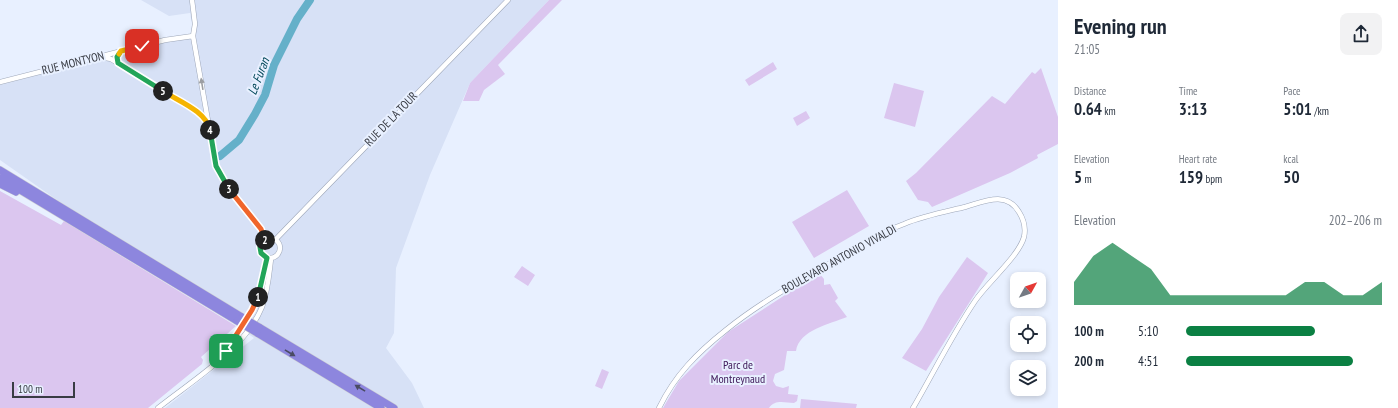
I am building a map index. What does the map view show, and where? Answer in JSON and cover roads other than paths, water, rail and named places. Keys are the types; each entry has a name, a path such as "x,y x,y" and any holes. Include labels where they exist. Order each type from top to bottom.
{"highway":[{"path":"0,164 12,178"},
{"path":"0,170 381,408"},
{"path":"0,178 240,319"},
{"path":"0,184 23,196 31,197"},
{"path":"258,330 394,408"}],"street":[{"path":"192,0 195,24 193,36 216,166 222,179 261,229 266,239"},
{"name":"RUE DE LA TOUR","path":"275,240 508,0"},
{"name":"RUE MONTYON","path":"0,82 182,36 193,36"},
{"path":"118,63 117,57 121,51"},
{"path":"96,57 118,63 195,111 208,123"},
{"path":"195,111 205,106"},
{"name":"BOULEVARD ANTONIO VIVALDI","path":"659,408 668,390 686,366 726,330 776,294 883,233 904,224 989,199 1006,200 1017,208 1024,221 1024,237 1018,249 976,300 913,408"},
{"path":"266,239 275,240 279,244 280,250 277,256 269,258 261,253 260,247 262,242 266,239"},
{"path":"158,408 224,356 257,301 269,258"}],"waterway":[{"name":"Le Furan","path":"220,156 239,140 255,114 265,95 274,65 297,19 310,0"}],"park label":[{"name":"Parc de Montreynaud","path":"738,372"}]}
